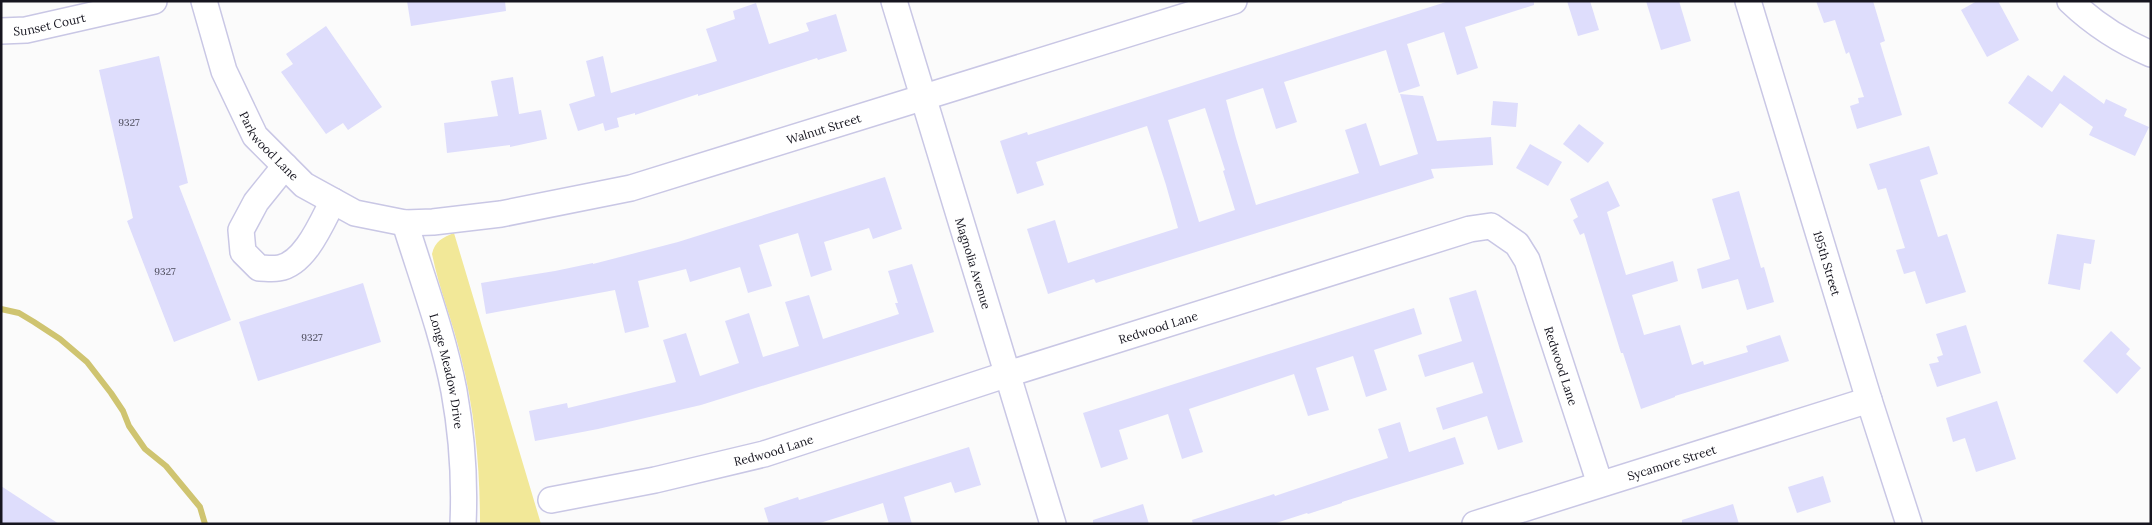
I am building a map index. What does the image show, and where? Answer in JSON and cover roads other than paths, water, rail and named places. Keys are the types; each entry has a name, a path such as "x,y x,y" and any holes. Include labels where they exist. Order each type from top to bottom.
{"street":[{"name":"Sunset Court","path":"1,31 26,30 154,1"},
{"name":"Parkwood Lane","path":"204,1 224,71 254,136 304,185 355,213 405,223"},
{"name":"Magnolia Avenue","path":"894,1 1053,524"},
{"name":"Walnut Street","path":"405,223 433,222 501,214 631,188 1234,1"},
{"name":"195th Street","path":"1748,1 1869,400 1909,524"},
{"path":"2070,1 2102,29 2151,54"},
{"path":"285,166 256,202 241,230 243,252 259,268 280,268 293,262 312,241 334,201"},
{"name":"Longe Meadow Drive","path":"405,223 446,357 454,390 462,449 463,524"},
{"name":"Redwood Lane","path":"551,500 655,480 764,454 1008,374 1470,229 1490,226 1518,244 1527,260 1600,484"},
{"name":"Sycamore Street","path":"1475,524 1869,400"}],"waterway":[{"path":"1,309 19,313 34,322 60,339 87,362 111,393 123,411 129,426 145,449 166,466 200,507 205,524"}]}
